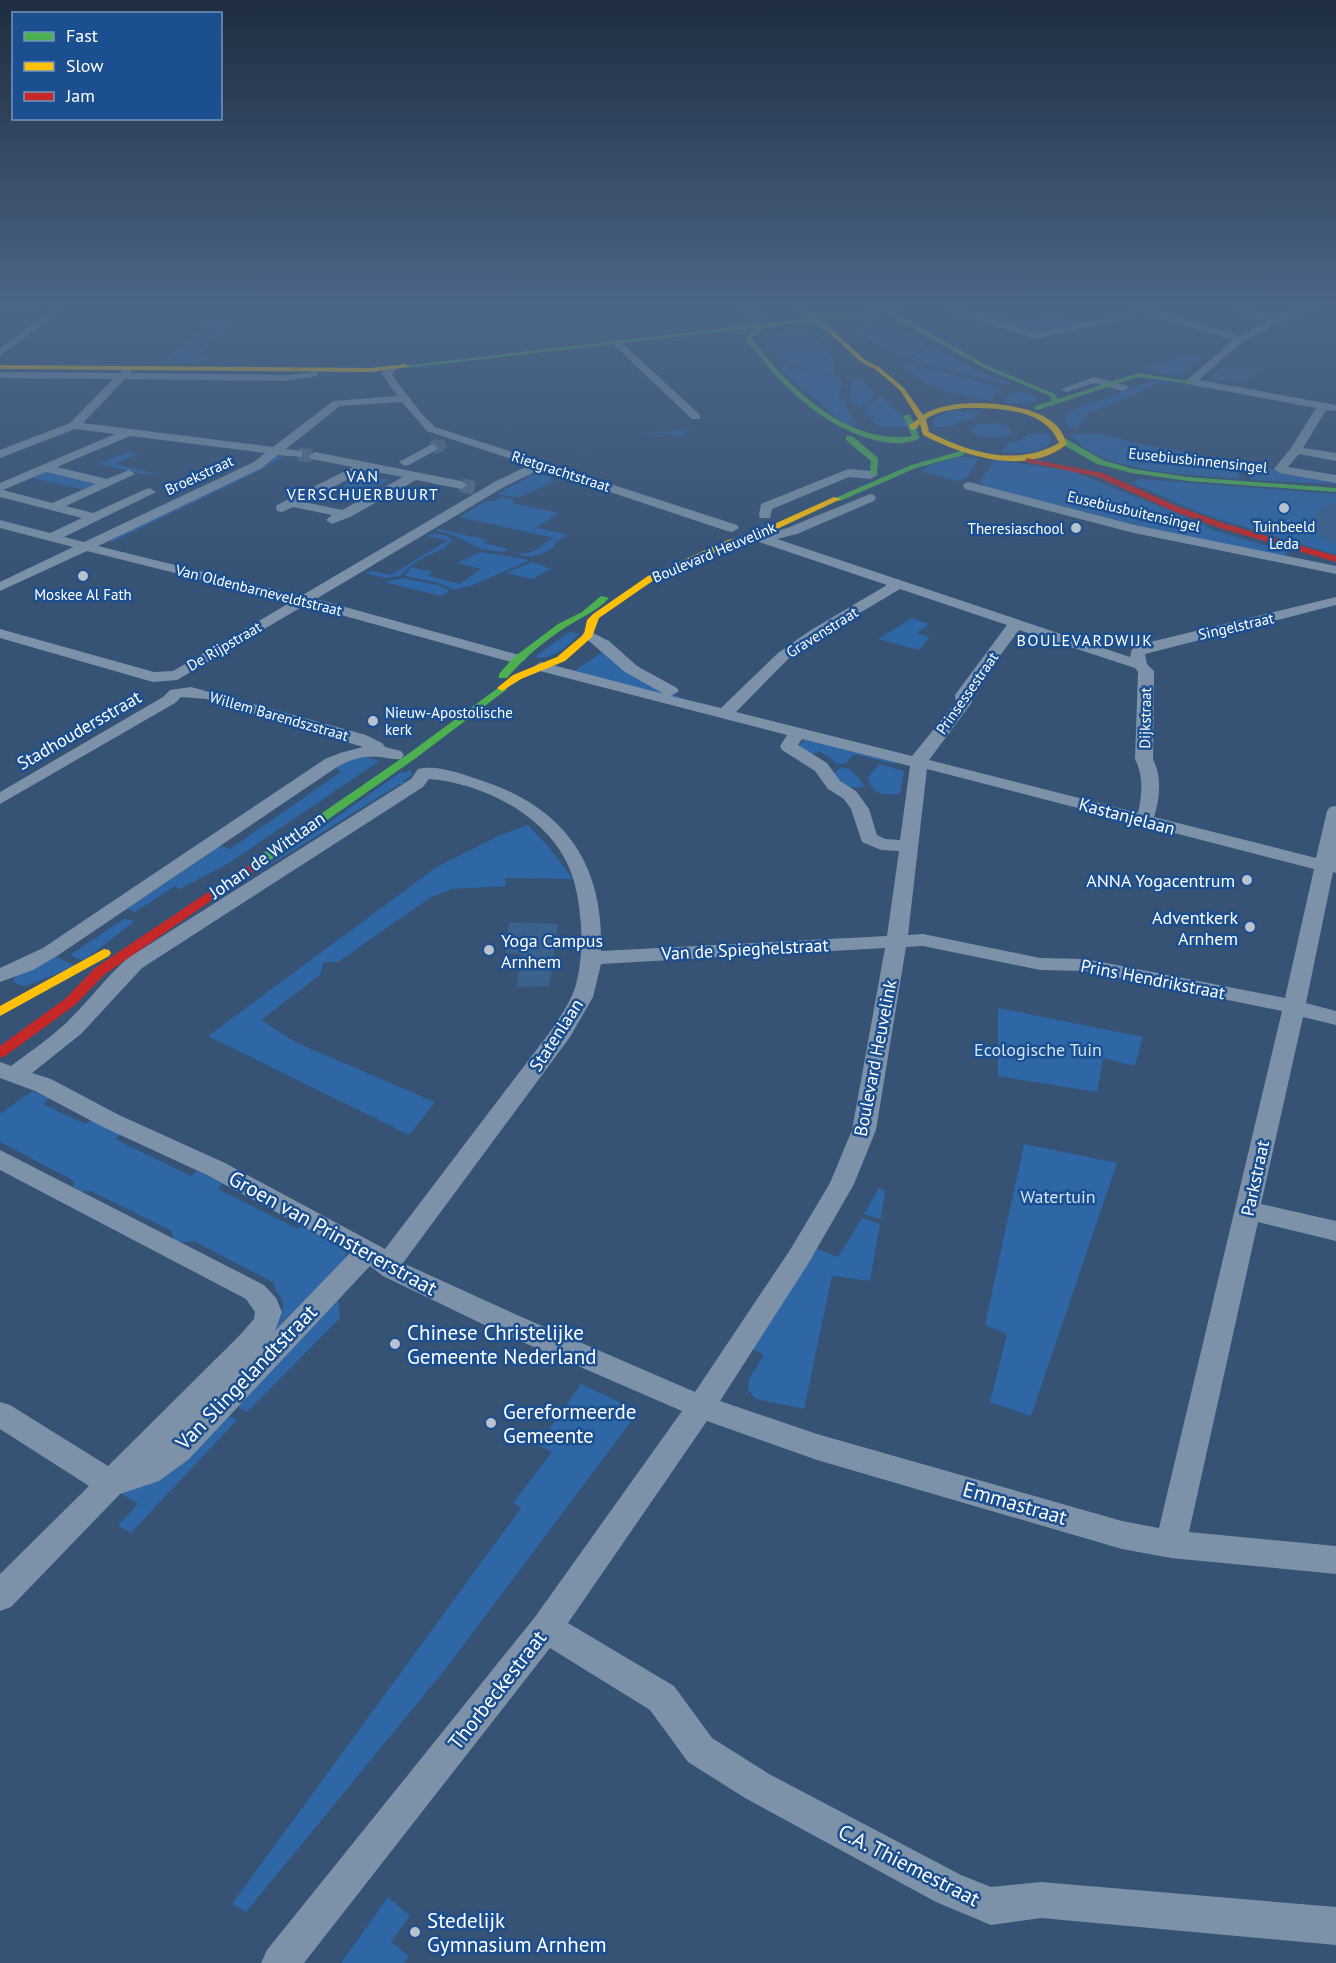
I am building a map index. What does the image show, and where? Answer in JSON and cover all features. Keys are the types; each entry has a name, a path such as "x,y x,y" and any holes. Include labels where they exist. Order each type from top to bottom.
{"main road":[{"path":"802,396 827,416 874,439 902,443 917,434 927,414 945,408 979,405"},
{"path":"904,396 917,434"},
{"path":"849,438 878,446 926,433 946,446 966,453 1015,458 1050,453 1061,447 1063,441 1055,426 1034,416 941,396"},
{"path":"1053,396 1056,403"},
{"path":"1010,410 1044,407 1056,403 1066,396"},
{"path":"1080,396 1092,399"},
{"path":"1055,426 1058,412 1102,396"},
{"path":"827,416 830,424 875,460 872,474"},
{"path":"917,434 966,453"},
{"name":"Boulevard Heuvelink","path":"541,667 561,659 589,635 592,620 618,597 678,564 748,531 765,515 906,459 917,434"},
{"name":"Eusebiusbinnensingel","path":"1063,441 1100,462 1132,471 1188,479 1336,490"},
{"name":"Boulevard Heuvelink","path":"518,659 561,626 585,614 625,584 667,561 932,460 966,453"},
{"name":"Eusebiusbuitensingel","path":"1015,458 1100,475 1213,522 1336,559"},
{"path":"561,626 575,624 589,635"},
{"path":"518,659 541,667"},
{"name":"Johan de Wittlaan","path":"10,1005 85,965 410,761 509,671 518,659"},
{"name":"Johan de Wittlaan","path":"0,1053 70,1002 100,971 410,761 517,677 541,667"},
{"path":"10,1005 30,997 44,997 52,1006 48,1019"}],"street":[{"path":"0,454 74,425 103,396"},
{"name":"Rietgrachtstraat","path":"404,396 426,426 458,438 748,531 1036,631 1138,658"},
{"path":"673,396 696,417"},
{"path":"1266,396 1336,408"},
{"name":"Broekstraat","path":"0,587 258,465 277,452 325,410 337,403 350,400 406,399"},
{"path":"1323,406 1296,450 1336,457"},
{"path":"74,425 298,454"},
{"path":"6,482 46,468 130,432"},
{"path":"445,443 458,438"},
{"path":"397,467 432,448"},
{"name":"Eusebiusbinnensingel","path":"1296,450 1280,468 1336,479"},
{"path":"315,456 364,466 397,467 414,476 461,485"},
{"name":"De Rijpstraat","path":"0,633 153,677 177,675 304,601 484,490 540,465"},
{"path":"345,514 287,505 364,466"},
{"path":"46,468 108,483"},
{"path":"55,506 129,474"},
{"path":"332,520 414,476"},
{"name":"Eusebiusbuitensingel","path":"969,486 1134,529 1336,570"},
{"path":"52,537 150,492"},
{"path":"0,493 94,517"},
{"path":"137,498 171,506"},
{"name":"Van Oldenbarneveldtstraat","path":"0,524 429,633 518,659"},
{"path":"1293,562 1303,550"},
{"name":"Gravenstraat","path":"726,713 783,656 816,633 899,584"},
{"name":"Singelstraat","path":"1138,658 1147,646 1336,602"},
{"name":"Prinsessestraat","path":"919,764 921,756 964,702 963,695 1016,624"},
{"path":"589,635 604,644 625,664 645,678 694,700 704,707"},
{"name":"Dijkstraat","path":"1138,658 1146,671 1144,759 1150,768 1148,807 1144,820"},
{"path":"541,667 919,764"},
{"name":"Willem Barendszstraat","path":"176,693 190,692 208,695 360,739 376,747 378,751"},
{"name":"Stadhoudersstraat","path":"0,799 170,700 176,693"},
{"path":"798,733 788,746 821,767 834,785 850,795 860,809 869,838 881,844 909,846"},
{"path":"0,975 26,966 50,952 331,763 347,756 378,751 410,761"},
{"name":"Statenlaan","path":"378,1257 561,1032 582,996 592,958 591,910 583,873 576,858 555,829 513,798 410,761"},
{"name":"Johan de Wittlaan","path":"6,1073 61,1040 83,1019 117,977 135,963 417,783 410,761"},
{"name":"Kastanjelaan","path":"919,764 963,772 1329,867"},
{"name":"Boulevard Heuvelink","path":"701,1407 799,1257 842,1184 864,1130 897,940 919,764"},
{"name":"Parkstraat","path":"1171,1544 1294,1008 1329,867 1336,812"},
{"name":"Van de Spieghelstraat","path":"592,958 897,940"},
{"name":"Prins Hendrikstraat","path":"897,940 923,940 1040,964 1086,965 1336,1018"},
{"path":"0,982 10,1005"},
{"name":"Groen van Prinstererstraat","path":"6,1073 43,1085 111,1121 216,1169 378,1257 392,1269 507,1323 701,1407"},
{"name":"Van Slingelandtstraat","path":"0,1159 255,1292 265,1300 270,1311 267,1322 255,1337 0,1596"},
{"path":"1248,1209 1336,1231"},
{"name":"Van Slingelandtstraat","path":"111,1484 149,1472 179,1450 378,1257"},
{"name":"Emmastraat","path":"701,1407 818,1447 1122,1535 1171,1544 1336,1560"},
{"name":"Thorbeckestraat","path":"280,1963 546,1628 701,1407"},
{"path":"0,1414 111,1484"},
{"name":"C.A. Thiemestraat","path":"546,1628 662,1698 700,1750 767,1791 949,1889 991,1906 1041,1900 1336,1926"}],"green space":[{"path":"811,396 839,396 857,425 848,426"},
{"path":"850,396 875,396 861,408 850,401"},
{"path":"881,396 906,420 909,427 880,427 864,413 865,409"},
{"path":"964,396 995,396 992,401"},
{"path":"1009,396 1035,396 1039,400 1027,404 1004,403"},
{"path":"1112,396 1131,396 1088,414 1077,427 1068,427 1065,421 1067,413"},
{"path":"948,411 983,411 954,426 935,427 933,419"},
{"path":"996,423 1007,426 1013,433 990,438 973,433 969,429 977,424"},
{"path":"693,429 684,431 684,437 660,433 628,435 556,460 627,435"},
{"path":"1048,433 1051,442 1040,449 1014,453 1001,452 1008,443 1021,440 1029,434"},
{"path":"1071,434 1102,434 1135,443 1239,462 1239,479 1148,470 1124,464 1102,457 1084,447"},
{"path":"128,452 138,454 115,464 161,475 141,474 99,464"},
{"path":"287,454 269,466 112,542 107,540 268,465 276,456"},
{"path":"958,457 979,458 966,478 957,481 921,471 931,465"},
{"path":"994,460 1072,471 1201,523 1213,530 1287,552 1287,556 1181,536 986,487 980,482"},
{"path":"1251,465 1336,482 1336,484 1251,480"},
{"path":"47,471 100,484 85,490 32,478"},
{"path":"535,473 554,478 550,480 554,482 518,498 497,494"},
{"path":"366,474 379,479 390,479 363,494 338,489"},
{"path":"1139,479 1336,494 1336,555 1205,515 1132,483"},
{"path":"501,497 515,500 512,503 559,513 534,529 540,528 568,535 555,542 554,547 545,552 536,556 527,556 517,553 530,553 554,538 459,517 486,501 495,501"},
{"path":"439,529 488,540 484,543 509,549 503,552 481,549 449,533 435,531"},
{"path":"444,535 453,540 414,564 400,576 386,578 366,573 371,571 391,575 448,540 426,536"},
{"path":"480,552 530,560 473,585 454,590 439,583 405,576 411,567 432,572 428,576 460,584 481,569 457,563"},
{"path":"533,562 551,569 532,579 505,573"},
{"path":"403,578 441,586 449,590 441,596 384,582"},
{"path":"912,618 929,624 917,633 930,637 919,650 878,639"},
{"path":"569,632 579,634 553,655 535,657"},
{"path":"605,650 663,690 689,701 573,672"},
{"path":"804,739 896,762 894,764 854,754 845,764 838,764 821,752 810,754 799,746"},
{"path":"363,756 379,761 231,862 180,889 175,886 135,912 127,909 212,852 217,844 230,849 342,771 330,766"},
{"path":"879,764 904,771 900,794 885,794 873,789 868,777"},
{"path":"841,767 851,770 865,786 851,787 832,775"},
{"path":"410,770 412,775 403,781 407,784 400,784 254,875 401,772 405,773"},
{"path":"528,825 549,847 573,879 505,878 506,886 452,889 431,897 338,962 324,962 320,975 261,1020 297,1043 435,1102 409,1135 208,1036 438,866 500,835"},
{"path":"124,919 135,921 83,961 70,955"},
{"path":"53,956 76,966 26,986 12,981 19,974"},
{"name":"Ecologische Tuin","path":"998,1008 1143,1037 1135,1066 1103,1058 1097,1092 998,1076"},
{"path":"32,1091 49,1098 43,1104 85,1124 92,1120 121,1134 115,1139 191,1176 197,1171 223,1183 218,1189 298,1229 305,1224 342,1247 346,1253 345,1261 267,1346 283,1310 283,1302 274,1283 194,1241 180,1243 173,1239 172,1231 91,1191 80,1191 73,1187 74,1181 0,1142 0,1114"},
{"name":"Watertuin","path":"1024,1144 1117,1163 1031,1416 990,1402 1007,1334 985,1325"},
{"path":"879,1188 885,1191 881,1219 864,1214"},
{"path":"862,1218 880,1224 870,1281 832,1276 804,1409 756,1399 748,1390 749,1379 764,1355 751,1348 815,1248 838,1257"},
{"path":"337,1291 340,1318 247,1412 232,1404"},
{"path":"581,1384 639,1411 447,1667 246,1912 232,1904 521,1508 513,1503 552,1452 538,1445"},
{"path":"223,1413 237,1420 131,1533 118,1525 138,1504 115,1489"},
{"path":"388,1897 410,1916 391,1942 409,1956 404,1963 341,1963"}],"shaded area":[{"path":"1336,503 1336,544 1323,538 1314,529 1315,518 1319,511"},
{"path":"509,922 558,924 549,986 517,987 521,954 505,953"}],"tunnel":[{"path":"436,447 445,443"},
{"path":"432,448 440,445"},
{"path":"298,454 315,456"},
{"path":"461,485 479,489"}],"traffic: fast":[{"path":"801,396 845,427 869,437 893,441 916,438 907,416"},
{"path":"1053,396 1056,403"},
{"path":"1038,408 1076,396"},
{"path":"849,438 875,460 874,474"},
{"path":"1063,441 1100,462 1132,471 1188,479 1336,490"},
{"path":"837,499 913,467 961,453"},
{"path":"503,676 518,659 561,626 585,614 604,598"},
{"path":"259,862 412,756 502,688"}],"traffic: slow":[{"path":"906,396 922,419"},
{"path":"964,406 1018,410 1048,422 1058,431 1063,444 1031,457 1013,459 976,454 926,433 922,419 936,411 964,406"},
{"path":"913,427 922,419"},
{"path":"502,688 517,677 561,659 589,635 592,620 596,616 651,578 731,542 755,536 837,499"},
{"path":"0,1012 104,953"}],"traffic: jam":[{"path":"1029,460 1100,475 1176,509 1223,526 1336,559"},
{"path":"0,1053 70,1002 100,971 259,862"}],"place":[{"name":"Tuinbeeld Leda","path":"1284,508"},
{"name":"Theresiaschool","path":"1076,528"},
{"name":"Moskee Al Fath","path":"83,576"},
{"name":"Nieuw-Apostolische kerk","path":"373,721"},
{"name":"ANNA Yogacentrum","path":"1247,880"},
{"name":"Adventkerk Arnhem","path":"1250,927"},
{"name":"Yoga Campus Arnhem","path":"489,950"},
{"name":"Chinese Christelijke Gemeente Nederland","path":"395,1344"},
{"name":"Gereformeerde Gemeente","path":"491,1423"},
{"name":"Stedelijk Gymnasium Arnhem","path":"415,1932"}],"district":[{"name":"VAN VERSCHUERBUURT","path":"363,485"},
{"name":"BOULEVARDWIJK","path":"1085,640"}]}
